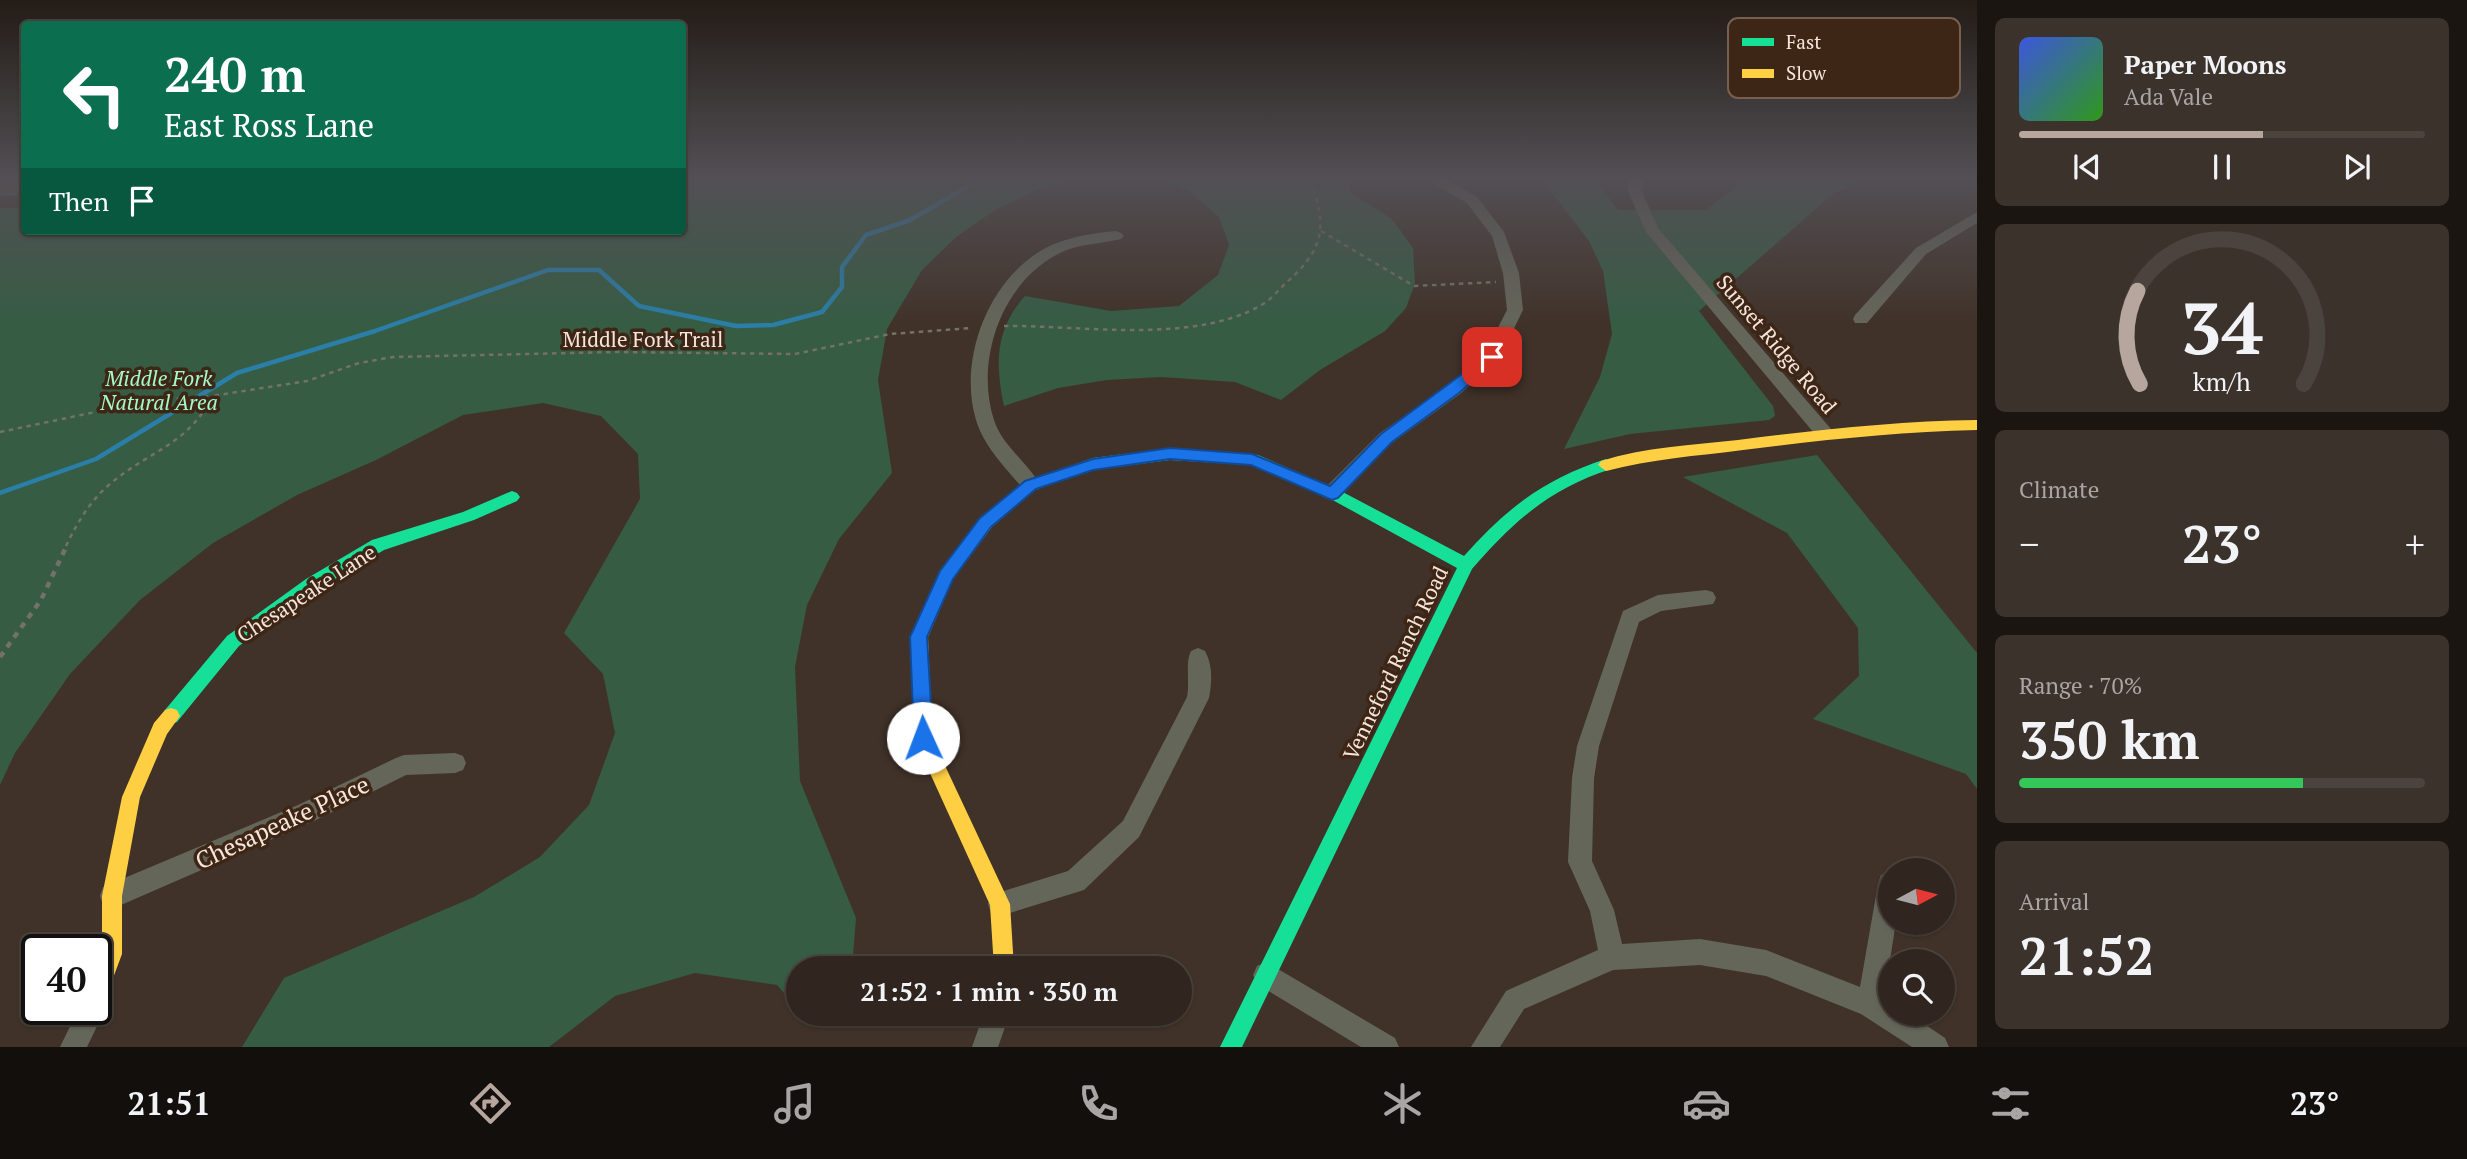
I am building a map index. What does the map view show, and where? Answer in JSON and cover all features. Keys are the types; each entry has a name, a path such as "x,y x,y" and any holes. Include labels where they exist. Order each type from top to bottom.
{"street":[{"path":"1332,494 1386,438 1454,390 1492,357 1514,310 1512,281 1499,235 1492,226"},
{"name":"Sunset Ridge Road","path":"1650,226 1825,433"},
{"path":"1861,319 1921,251 1960,226 1977,235"},
{"path":"1031,485 1000,448 985,420 979,390 978,357 987,327 999,303 1035,263 1083,239 1116,236"},
{"name":"Venneford Ranch Road","path":"1231,1047 1466,565 1520,506 1548,488 1578,474 1633,460 1825,433 1943,424 1977,425"},
{"path":"1003,956 1000,904 923,738 919,637 946,575 986,523 1031,485 1093,464 1170,454 1252,459 1332,494 1466,565"},
{"name":"Chesapeake Lane","path":"112,934 112,896 131,797 160,729 233,640 312,584 378,545 468,516 512,497"},
{"path":"1612,957 1602,910 1580,862 1583,778 1588,746 1630,617 1658,603 1706,598"},
{"path":"1000,904 1075,881 1131,829 1198,698 1201,681 1198,657"},
{"name":"Chesapeake Place","path":"112,896 294,818 404,765 455,763"},
{"path":"1870,1004 1882,935"},
{"path":"1484,1047 1515,1000 1612,957 1700,952 1766,963 1870,1004 1936,1047"},
{"path":"1266,975 1386,1047"},
{"path":"73,1047 84,1025"},
{"path":"985,1047 992,1026"}],"path":[{"path":"1321,226 1321,231 1414,286 1512,281"},
{"name":"Middle Fork Trail","path":"0,432 148,401 212,396 307,381 359,363 393,357 617,352 795,354 890,334 987,327 1171,330 1213,322 1261,304 1310,262 1321,231"},
{"path":"0,657 31,618 47,590 65,547 100,493 132,467 175,442 200,418 212,396"}],"green space":[{"name":"Middle Fork Natural Area","path":"0,226 21,226 21,235 686,235 686,226 972,226 956,237 922,270 887,329 878,380 892,473 839,539 807,605 795,667 800,781 856,918 853,956 786,956 786,995 777,985 695,973 615,996 549,1047 242,1047 284,978 474,897 540,857 589,805 615,733 603,674 564,633 640,499 638,454 601,416 543,403 463,415 376,460 297,495 213,543 140,600 70,674 15,753 0,785"},
{"path":"1222,226 1397,226 1413,248 1415,283 1406,308 1385,331 1320,370 1281,400 1235,382 1161,377 1107,380 1058,388 1004,406 999,376 1000,348 1008,321 1025,296 1111,311 1179,306 1218,275 1229,245"},
{"path":"1577,226 1797,226 1699,311 1773,406 1775,416 1769,420 1630,434 1564,449 1600,377 1612,334 1603,271 1589,241"},
{"path":"1817,455 1977,653 1977,789 1966,774 1813,719 1859,676 1858,628 1787,533 1683,477"}],"waterway":[{"path":"0,493 96,459 237,373 375,331 548,270 599,270 639,306 736,326 773,325 822,312 842,287 842,267 866,235 893,226"}],"traffic: fast":[{"path":"1049,479 1093,464 1170,454 1253,459 1332,493 1466,565"},
{"path":"1231,1047 1466,565 1497,531 1528,503 1563,481 1606,465"},
{"path":"171,716 233,641 312,584 378,545 468,516 512,497"}],"traffic: slow":[{"path":"1606,465 1672,452 1828,434 1977,425"},
{"path":"1003,956 1000,904 923,738 919,637 946,575 986,523 1031,485 1049,479"},
{"path":"112,934 112,896 131,797 160,729 171,716"}],"route":[{"path":"923,738 919,637 946,575 986,523 1031,485 1093,464 1170,454 1252,459 1332,494 1386,438 1454,390 1492,357"}]}
